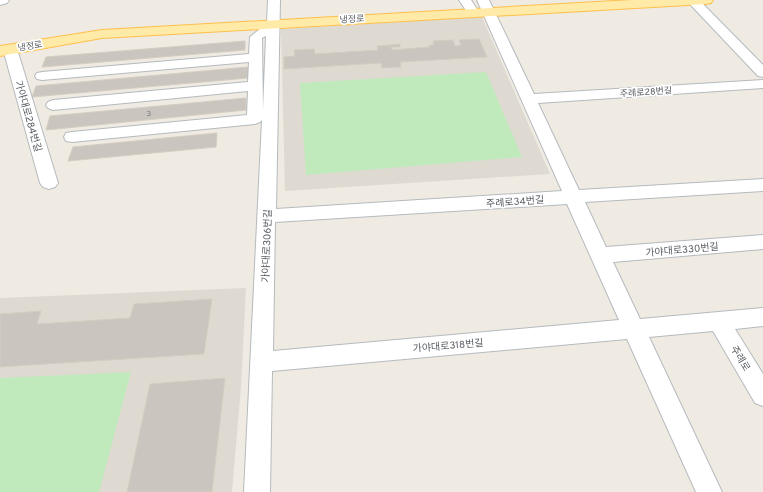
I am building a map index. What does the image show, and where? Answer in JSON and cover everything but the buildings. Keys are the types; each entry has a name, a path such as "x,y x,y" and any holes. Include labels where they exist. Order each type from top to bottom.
{"main road":[{"name":"냉정로","path":"5,50 102,34 274,24 482,8 697,0"}],"street":[{"name":"가야대로306번길","path":"257,492 274,0"},
{"path":"465,0 482,8 529,99 709,492"},
{"path":"697,0 763,73"},
{"path":"72,137 255,119 256,37 274,24"},
{"name":"가야대로284번길","path":"5,50 48,183"},
{"path":"42,76 256,57"},
{"name":"주례로28번길","path":"529,99 763,84"},
{"path":"53,105 255,86"},
{"name":"주례로34번길","path":"267,216 763,185"},
{"name":"가야대로330번길","path":"601,255 763,242"},
{"path":"634,328 763,317"},
{"name":"주례로","path":"718,320 763,395"},
{"name":"가야대로318번길","path":"262,362 634,328"}],"shaded area":[{"path":"482,17 550,174 285,191 281,29"},
{"path":"246,288 241,387 232,492 0,492 0,298"}],"green space":[{"path":"486,72 522,157 306,175 300,83"},
{"path":"131,372 99,492 0,492 0,378"}]}
